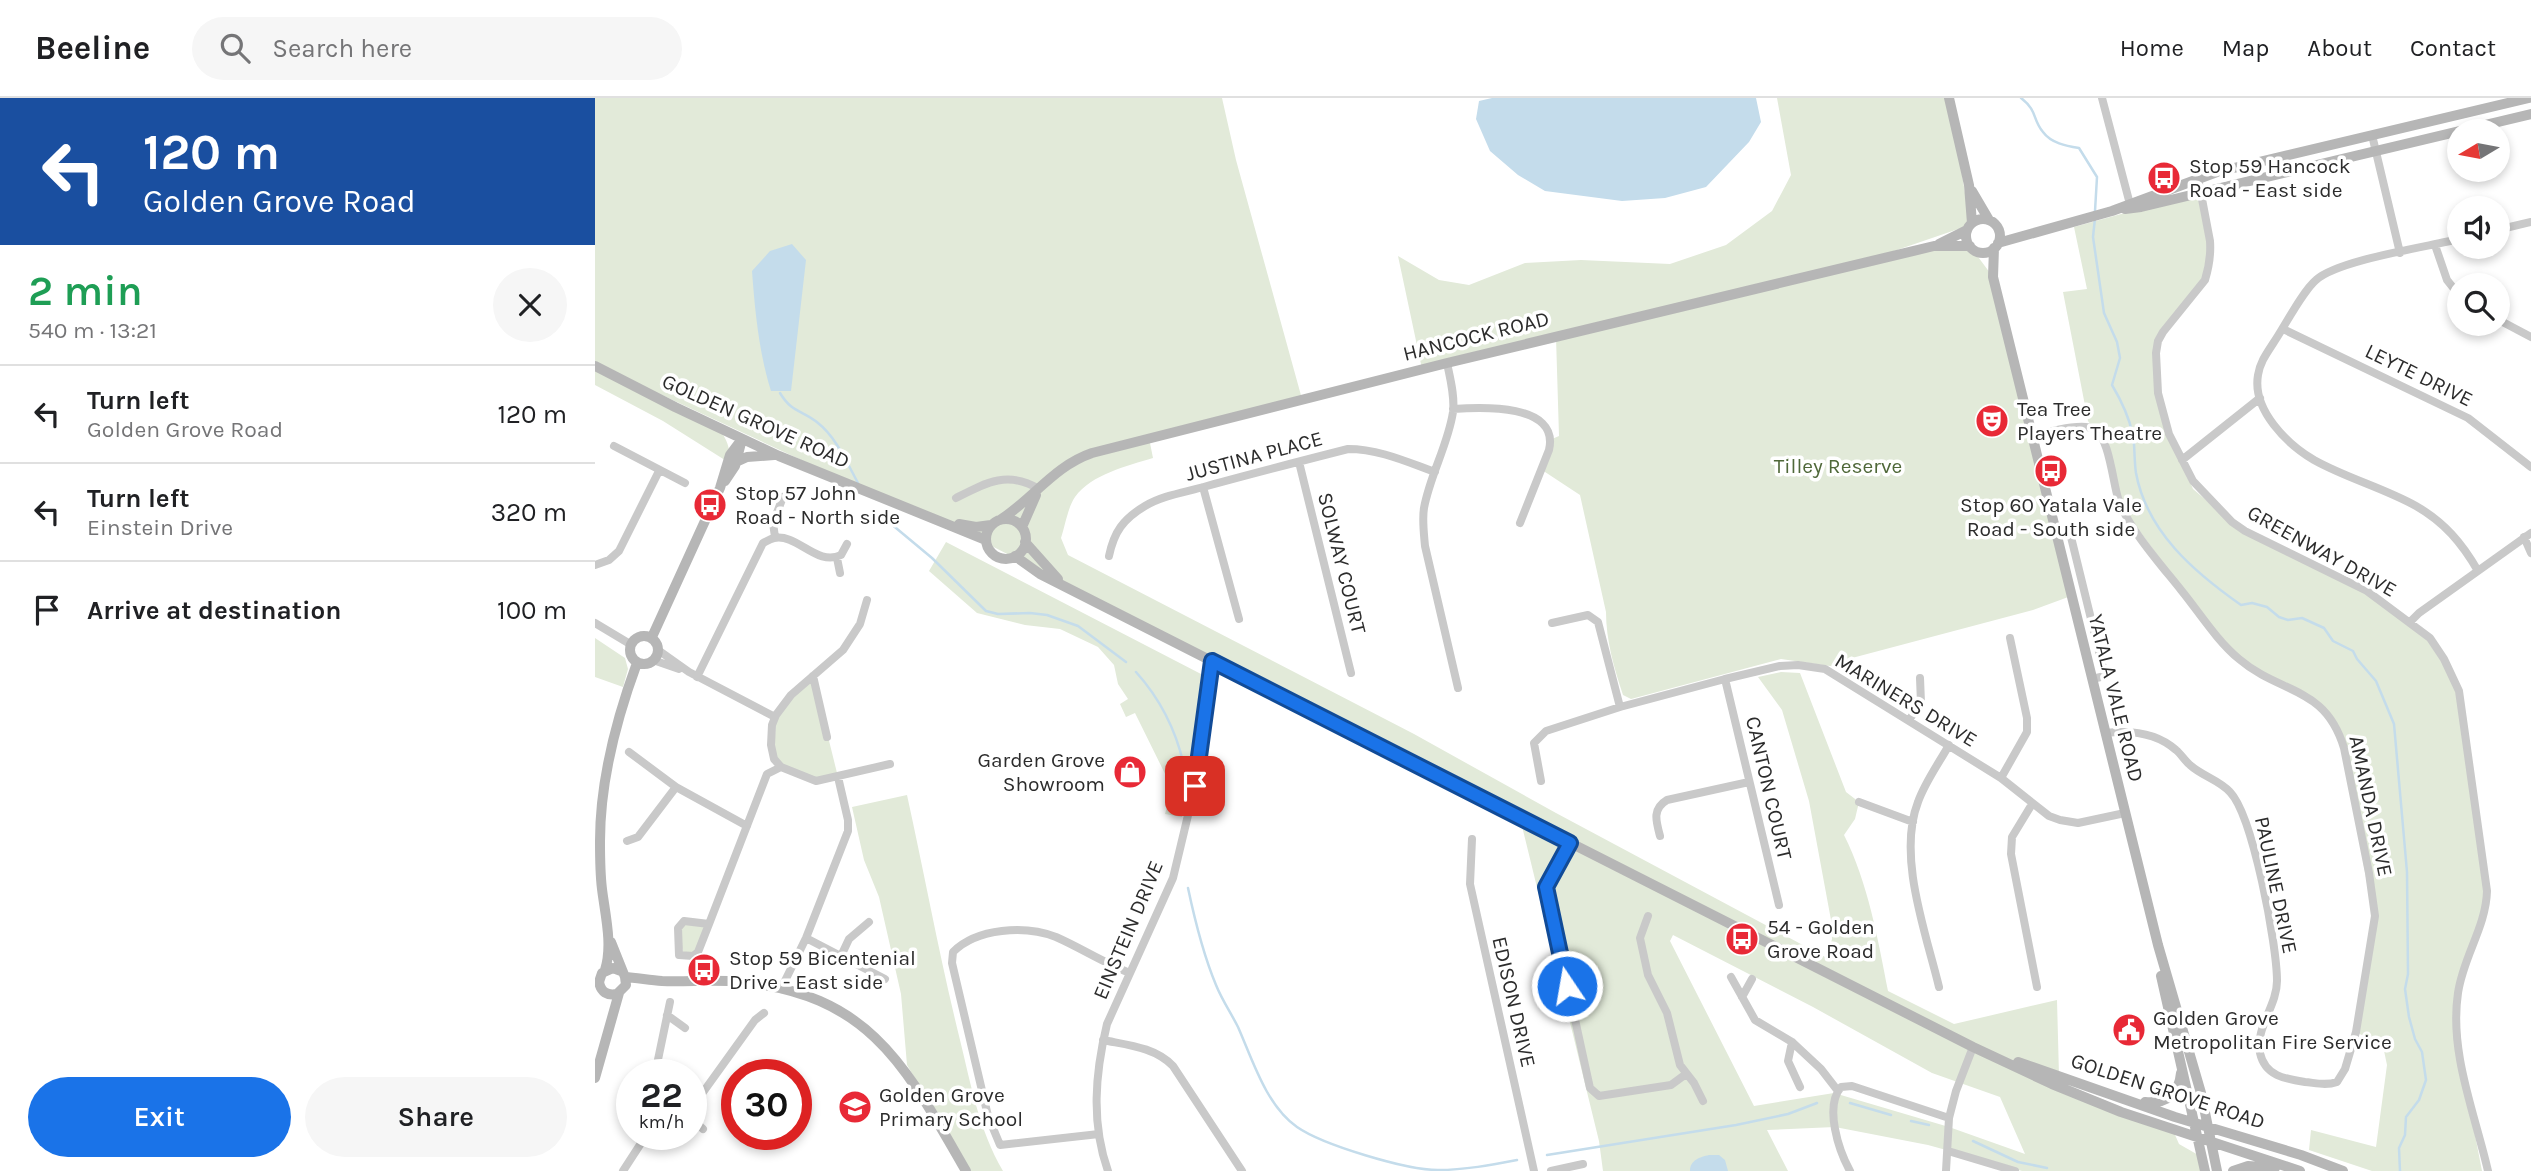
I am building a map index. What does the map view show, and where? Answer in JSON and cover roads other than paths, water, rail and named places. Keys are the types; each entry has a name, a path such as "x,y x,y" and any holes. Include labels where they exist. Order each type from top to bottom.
{"main road":[{"path":"1949,98 1969,185 1970,226 1966,237 1973,249 1984,253 1996,246 2056,225 2531,114"},
{"path":"2131,206 2198,178 2529,98"},
{"path":"1969,185 2000,235 1996,246"},
{"path":"1970,226 1981,219 2014,229 2056,225"},
{"name":"HANCOCK ROAD","path":"996,522 1019,508 1063,466 1092,453 1447,363 1934,246 1970,226"},
{"name":"HANCOCK ROAD","path":"1934,246 1973,249"},
{"name":"YATALA VALE ROAD","path":"1996,246 1993,277 2158,945 2195,1070 2217,1171"},
{"name":"YATALA VALE ROAD","path":"1973,249 1993,277"},
{"name":"GOLDEN GROVE ROAD","path":"595,366 779,456 986,540"},
{"path":"719,428 733,459"},
{"path":"652,637 743,439"},
{"path":"733,459 758,455 779,456"},
{"name":"HANCOCK ROAD","path":"1022,527 1039,489"},
{"path":"1012,520 1022,527 1025,542 1020,553 1009,559 991,552 986,540 996,522 1012,520"},
{"name":"GOLDEN GROVE ROAD","path":"942,522 976,527 996,522"},
{"name":"GOLDEN GROVE ROAD","path":"1025,542 1062,583"},
{"name":"GOLDEN GROVE ROAD","path":"1015,556 1040,574 1976,1048 2078,1095 2297,1171"},
{"path":"641,635 652,637 659,647 656,655 647,664 637,663 629,652 630,644 641,635"},
{"path":"595,1079 622,982 598,886 601,802 607,762 625,694 637,663"},
{"path":"607,929 605,970 599,982 608,1008 607,1039"},
{"path":"2158,945 2158,962 2205,1171"},
{"path":"605,970 613,968 622,982"},
{"path":"622,982 744,982 807,994 841,1011 883,1044 918,1089 966,1171"},
{"path":"605,993 612,995 622,982"},
{"path":"793,992 854,1027 887,1058 911,1090 959,1171"},
{"name":"GOLDEN GROVE ROAD","path":"1976,1048 2343,1171"},
{"path":"2132,1101 2159,1103 2172,1096 2180,1080 2181,1063"},
{"path":"2195,1070 2216,1121 2230,1133"},
{"path":"2233,1171 2244,1166 2259,1166 2297,1171"}],"street":[{"path":"2102,98 2131,206"},
{"path":"2372,135 2400,253"},
{"name":"GREENWAY DRIVE","path":"2198,178 2211,251 2208,270 2204,280 2163,332 2156,353 2156,380 2160,404 2169,434 2182,460 2193,481 2210,501 2245,531 2367,591 2430,638 2459,691 2487,900 2461,978 2456,1013 2459,1051 2488,1171"},
{"path":"2510,227 2531,222"},
{"path":"2447,242 2335,268 2315,281 2262,361 2257,378 2260,398 2269,418 2284,437 2313,459 2416,506 2435,519 2462,544 2478,570"},
{"path":"2435,245 2447,280"},
{"path":"2510,326 2531,337"},
{"name":"LEYTE DRIVE","path":"2283,329 2468,418 2531,467"},
{"path":"1447,363 1453,409 1448,436 1423,511 1425,546 1458,688"},
{"path":"2182,460 2260,398"},
{"path":"1453,409 1493,407 1516,411 1536,420 1552,439 1520,523"},
{"name":"AMANDA DRIVE","path":"2032,436 2078,427 2094,428 2098,431 2104,442 2121,506 2156,558 2235,657 2260,675 2309,697 2326,712 2337,730 2344,748 2375,916 2356,1032 2341,1077 2330,1084 2323,1084"},
{"path":"614,446 685,483"},
{"name":"JUSTINA PLACE","path":"1108,556 1113,536 1132,515 1159,499 1349,449 1373,450 1435,472"},
{"name":"SOLWAY COURT","path":"1299,462 1352,673"},
{"path":"595,565 609,560 619,551 659,471"},
{"path":"956,498 975,488 1010,479 1024,480 1039,489"},
{"path":"1203,487 1239,619"},
{"path":"775,537 773,523 783,497"},
{"path":"2410,622 2528,535 2531,553"},
{"path":"697,677 763,543 775,537 788,540 810,552 837,558"},
{"path":"840,573 837,558 847,544"},
{"path":"867,600 860,624 843,650 791,695 775,717 771,745 774,759 781,767 816,782 890,764"},
{"path":"1552,623 1588,615 1598,622 1620,707"},
{"path":"595,623 630,644"},
{"path":"2001,778 2027,732 2027,718 2010,638"},
{"path":"656,655 775,717"},
{"name":"EINSTEIN DRIVE","path":"1108,1171 1099,1134 1095,1099 1103,1040 1107,1024 1173,878 1195,786 1212,661"},
{"name":"MARINERS DRIVE","path":"1541,781 1534,743 1546,731 1724,678 1780,666 1798,665 1825,669 2001,778 2049,816 2069,822 2087,822 2125,813"},
{"path":"813,676 827,737"},
{"name":"CANTON COURT","path":"1724,678 1779,905"},
{"path":"1909,720 1921,703 1920,678"},
{"name":"PAULINE DRIVE","path":"2105,733 2134,732 2156,738 2175,749 2190,765 2220,783 2236,798 2246,821 2274,937 2277,990 2260,1036 2259,1051 2268,1069 2280,1078 2323,1084"},
{"path":"1939,986 1914,884 1911,850 1917,804 1949,745"},
{"path":"629,752 676,787 747,826"},
{"path":"709,924 684,921 678,928 679,955 693,956 698,952 709,924 747,826 767,774 781,767"},
{"path":"781,989 806,938 848,831 838,777"},
{"path":"1660,836 1656,812 1660,804 1667,800 1749,782"},
{"path":"627,841 638,837 676,787"},
{"path":"1859,802 1913,822"},
{"path":"2032,804 2013,837 2011,854 2037,987"},
{"name":"EDISON DRIVE","path":"1472,839 1470,884 1534,1171"},
{"path":"1570,843 1546,887 1590,1088 1596,1095 1608,1096 1675,1084 1686,1074"},
{"path":"1648,916 1640,938 1647,972 1667,1013 1679,1062 1703,1101"},
{"path":"841,956 849,939 869,922"},
{"path":"1099,1134 1000,1145 988,1116 952,963 953,951 961,944 985,933 1022,931 1054,936 1130,973"},
{"path":"806,938 885,979"},
{"path":"1731,977 1755,1020 1792,1042 1821,1069 1838,1091"},
{"path":"1742,997 1752,979"},
{"path":"658,1059 670,1002"},
{"path":"707,1087 755,1020 764,1013"},
{"path":"667,1015 685,1028"},
{"path":"1103,1040 1145,1049 1165,1057 1243,1171"},
{"path":"1792,1042 1788,1061 1800,1087"},
{"path":"1946,1171 1949,1118 1956,1091 1976,1048"},
{"path":"1850,1171 1836,1141 1835,1102 1838,1091 1845,1086 1949,1118"},
{"path":"624,1171 637,1150"},
{"path":"1948,1151 2015,1171"},
{"path":"1551,1171 1583,1164"}],"water":[{"path":"1492,98 1756,98 1761,122 1749,142 1706,187 1665,198 1622,201 1545,191 1518,175 1490,151 1476,119 1479,101"},
{"path":"792,244 806,260 791,391 771,391 756,317 752,271 770,251"},
{"path":"1709,1155 1719,1155 1725,1160 1728,1171 1690,1171 1694,1162"}],"waterway":[{"path":"2021,98 2030,107 2046,136 2059,143 2079,148 2097,177 2095,211"},
{"path":"2095,218 2093,237 2104,313 2117,342 2120,358 2112,385 2131,428 2136,473 2150,514 2175,549 2206,579 2241,605 2252,603 2267,607 2279,617 2288,620 2302,618 2324,628 2333,641 2353,651 2376,681 2394,724 2407,872 2408,974 2405,989 2409,1017 2422,1052 2426,1080 2419,1100 2406,1117 2405,1135 2399,1148 2400,1171"},
{"path":"780,393 793,408 818,423 830,435 858,483"},
{"path":"890,523 932,558 986,611 998,614 1047,615 1078,626 1126,662"},
{"path":"1136,672 1169,720 1186,776"},
{"path":"1188,888 1203,949 1218,991 1238,1027 1269,1095 1286,1118 1309,1134 1345,1149 1406,1166 1438,1170 1458,1169 1517,1160"},
{"path":"1547,1155 1736,1125 1788,1114 1817,1103"},
{"path":"1850,1103 1891,1115"},
{"path":"1911,1121 1929,1125"},
{"path":"1973,1141 2018,1162 2047,1168"}],"place":[{"name":"Stop 59 Hancock Road - East side","path":"2164,178"},
{"name":"Tea Tree Players Theatre","path":"1992,421"},
{"name":"Stop 60 Yatala Vale Road - South side","path":"2051,471"},
{"name":"Stop 57 John Road - North side","path":"710,505"},
{"name":"Garden Grove Showroom","path":"1130,772"},
{"name":"54 - Golden Grove Road","path":"1742,939"},
{"name":"Stop 59 Bicentenial Drive - East side","path":"704,970"},
{"name":"Golden Grove Metropolitan Fire Service","path":"2129,1030"},
{"name":"Golden Grove Primary School","path":"855,1107"}],"park label":[{"name":"Tilley Reserve","path":"1838,466"}]}
